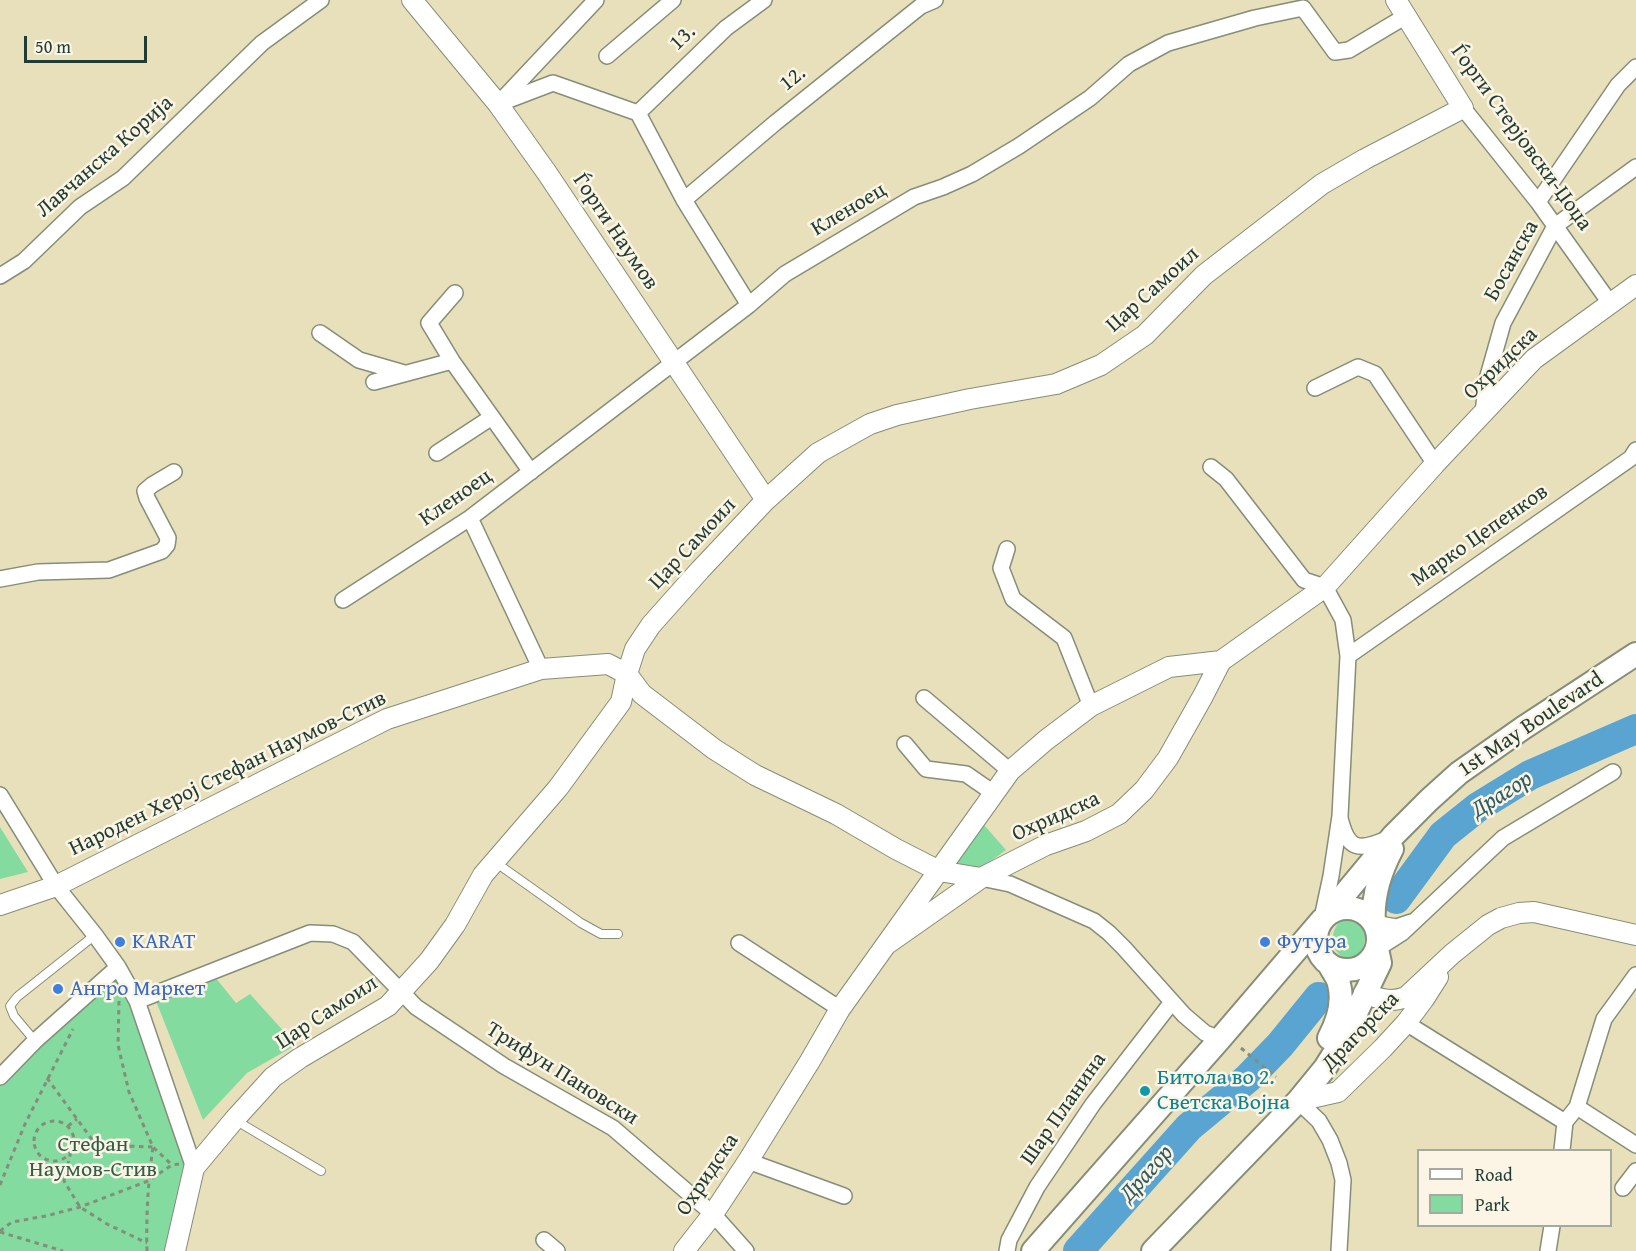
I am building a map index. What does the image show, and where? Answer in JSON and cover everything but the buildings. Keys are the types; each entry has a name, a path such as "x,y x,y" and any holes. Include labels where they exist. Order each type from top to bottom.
{"main road":[{"name":"1st May Boulevard","path":"1033,1251 1220,1040 1393,836 1429,800 1459,773 1636,654"},
{"name":"1st May Boulevard","path":"1378,956 1373,911 1382,868 1396,843 1429,800"},
{"path":"1325,917 1337,909 1348,908 1367,915 1374,923"},
{"name":"1st May Boulevard","path":"1298,1101 1308,1074 1329,1040 1339,1015 1341,998 1339,982 1317,950 1315,940 1317,930 1325,917"},
{"path":"1330,966 1348,971 1358,969 1378,956"},
{"path":"1153,1251 1298,1101 1340,1044 1353,1019 1378,956"}],"street":[{"name":"Ѓорги Наумов","path":"412,0 498,104 547,173 766,500"},
{"path":"498,104 597,0"},
{"path":"607,56 673,0"},
{"name":"13.","path":"638,113 726,28 764,0"},
{"name":"12.","path":"684,200 775,123 921,6 935,0"},
{"name":"Лавчанска Корија","path":"0,276 24,261 80,207 123,178 262,43 318,1"},
{"name":"Ѓорги Стерјовски-Џоџа","path":"1403,6 1463,108 1538,202 1610,303"},
{"name":"Кленоец","path":"343,600 470,519 749,305 785,274 914,197 943,188 972,174 1019,146 1090,98 1129,64 1168,43 1255,18 1303,8 1335,52 1349,50 1403,6"},
{"path":"1538,202 1618,85 1636,67"},
{"path":"498,104 553,83 638,113 684,200 749,305"},
{"name":"Цар Самоил","path":"175,1251 194,1168 273,1077 300,1058 388,1006 429,961 455,925 483,875 558,788 621,702 635,649 651,625 766,500 818,453 870,424 897,415 959,401 1056,384 1101,365 1145,335 1204,275 1322,184 1463,108"},
{"name":"Босанска","path":"1483,415 1486,383 1503,323 1555,226 1636,167"},
{"name":"Охридска","path":"887,944 981,878 1046,845 1106,822 1128,807 1168,758 1221,661 1325,587 1435,464 1534,359 1636,285"},
{"path":"455,293 429,323 452,361 531,472"},
{"path":"320,333 359,360 404,373"},
{"path":"374,382 452,361"},
{"path":"1314,388 1358,367 1375,374 1435,464"},
{"path":"437,453 492,417"},
{"name":"Марко Цепенков","path":"1348,656 1631,458 1636,450"},
{"path":"1211,466 1226,479 1304,579 1325,587 1343,620 1348,656 1340,816 1325,917"},
{"path":"0,579 39,572 109,570 162,551 167,545 168,538 145,491 174,472"},
{"path":"470,519 541,669"},
{"path":"1007,549 1001,568 1013,599 1064,639 1091,706"},
{"name":"Охридска","path":"684,1251 713,1214 748,1161 840,1009 1011,771 1046,740 1091,706 1169,667 1221,661"},
{"name":"Народен Херој Стефан Наумов-Стив","path":"0,905 56,886 387,719 541,669 608,664 627,675 642,694 714,749 755,775 836,814 939,871 1010,884 1094,921 1124,948 1184,1016 1205,1033 1220,1040"},
{"path":"924,698 1011,771"},
{"name":"Охридска","path":"905,744 926,768 966,774 995,794"},
{"path":"1378,956 1503,838 1613,772"},
{"path":"0,795 56,886 118,967 137,1001 194,1168"},
{"path":"1340,816 1343,831 1348,840 1357,846 1369,846 1393,836"},
{"name":"Драгорска","path":"1364,993 1387,1001 1406,997 1452,954 1488,925 1501,918 1519,913 1534,912 1636,935"},
{"path":"1374,923 1396,927 1419,918"},
{"name":"Трифун Пановски","path":"137,1001 310,933 333,934 353,942 416,1007 504,1066 613,1128 713,1214 746,1251"},
{"path":"739,943 840,1009"},
{"name":"Драгорска","path":"1298,1101 1338,1092 1406,1023 1452,954"},
{"path":"0,1077 35,1041 118,967"},
{"path":"1562,1149 1565,1122 1577,1107 1604,1020 1636,975"},
{"name":"Шар Планина","path":"1007,1251 1010,1240 1037,1187 1092,1104 1172,1002"},
{"path":"1406,1023 1565,1122"},
{"path":"1298,1101 1319,1121 1339,1162 1343,1180 1339,1251"},
{"path":"1577,1107 1636,1145"},
{"path":"748,1161 844,1196"},
{"path":"1623,1188 1636,1171"},
{"path":"1548,1251 1552,1227"},
{"path":"544,1240 557,1251"}],"lane":[{"path":"495,861 580,923 601,934 618,934"},
{"path":"35,1041 14,1016 10,1006 17,997 95,935"},
{"path":"234,1120 321,1171"}],"path":[{"path":"63,1251 0,1232 12,1222 80,1207 148,1181 171,1165 153,1147 129,1092 118,1045 119,1001"},
{"path":"0,1185 25,1124 75,1024"},
{"path":"1241,1048 1276,1077"},
{"path":"47,1077 96,1145"},
{"path":"68,1126 77,1119"},
{"path":"147,1243 107,1224 80,1207 64,1181 71,1151 74,1144 74,1138 68,1126 49,1121 38,1128 33,1140 37,1153 48,1160 61,1159 71,1151 96,1145 153,1147"},
{"path":"147,1251 148,1181 153,1147"}],"green space":[{"path":"984,825 1006,850 974,873 955,862"},
{"path":"0,827 28,872 0,879"},
{"path":"1347,916 1360,919 1365,929 1361,953 1351,961 1337,952 1333,942 1336,927"},
{"name":"Стефан Наумов-Стив","path":"118,967 194,1168 175,1251 0,1251 0,1077"},
{"path":"215,977 236,1003 250,994 296,1045 247,1073 203,1120 156,1001"}],"waterway":[{"name":"Драгор","path":"1396,899 1443,835 1478,807 1530,775 1636,729"},
{"name":"Драгор","path":"1078,1251 1189,1127 1248,1078 1280,1045 1319,997"}],"place":[{"name":"KARAT","path":"120,942"},
{"name":"Футура","path":"1265,942"},
{"name":"Ангро Маркет","path":"58,989"},
{"name":"Битола во 2. Светска Војна","path":"1145,1091"}]}
